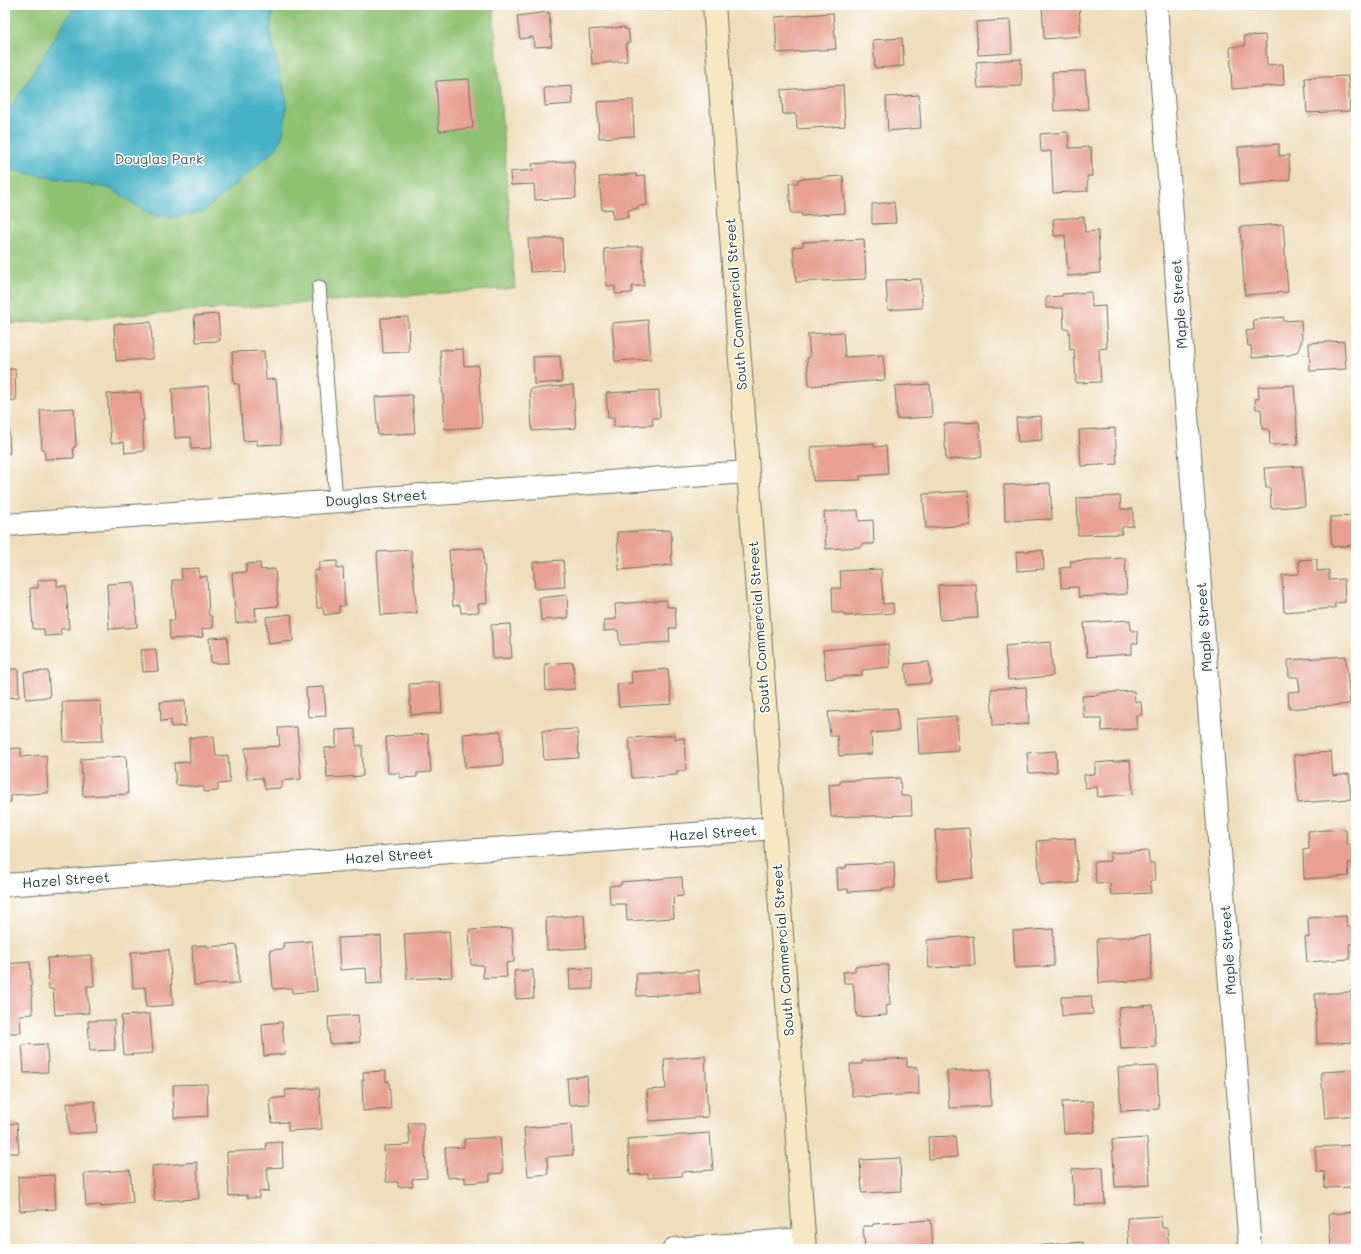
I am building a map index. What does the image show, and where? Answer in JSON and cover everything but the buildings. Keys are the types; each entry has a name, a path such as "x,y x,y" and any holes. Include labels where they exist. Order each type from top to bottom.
{"main road":[{"name":"South Commercial Street","path":"714,5 747,472 805,1244"}],"street":[{"name":"Maple Street","path":"1156,5 1250,1249"},
{"name":"Douglas Street","path":"5,525 336,500 747,472"},
{"name":"Hazel Street","path":"5,884 774,828"},
{"path":"674,1249 805,1244"}],"lane":[{"path":"319,287 336,500"}],"green space":[{"name":"Douglas Park","path":"5,5 493,5 515,288 5,324"}],"water":[{"path":"75,5 273,5 270,33 287,102 284,131 277,148 203,212 176,217 152,216 112,189 5,169 5,117"}]}
